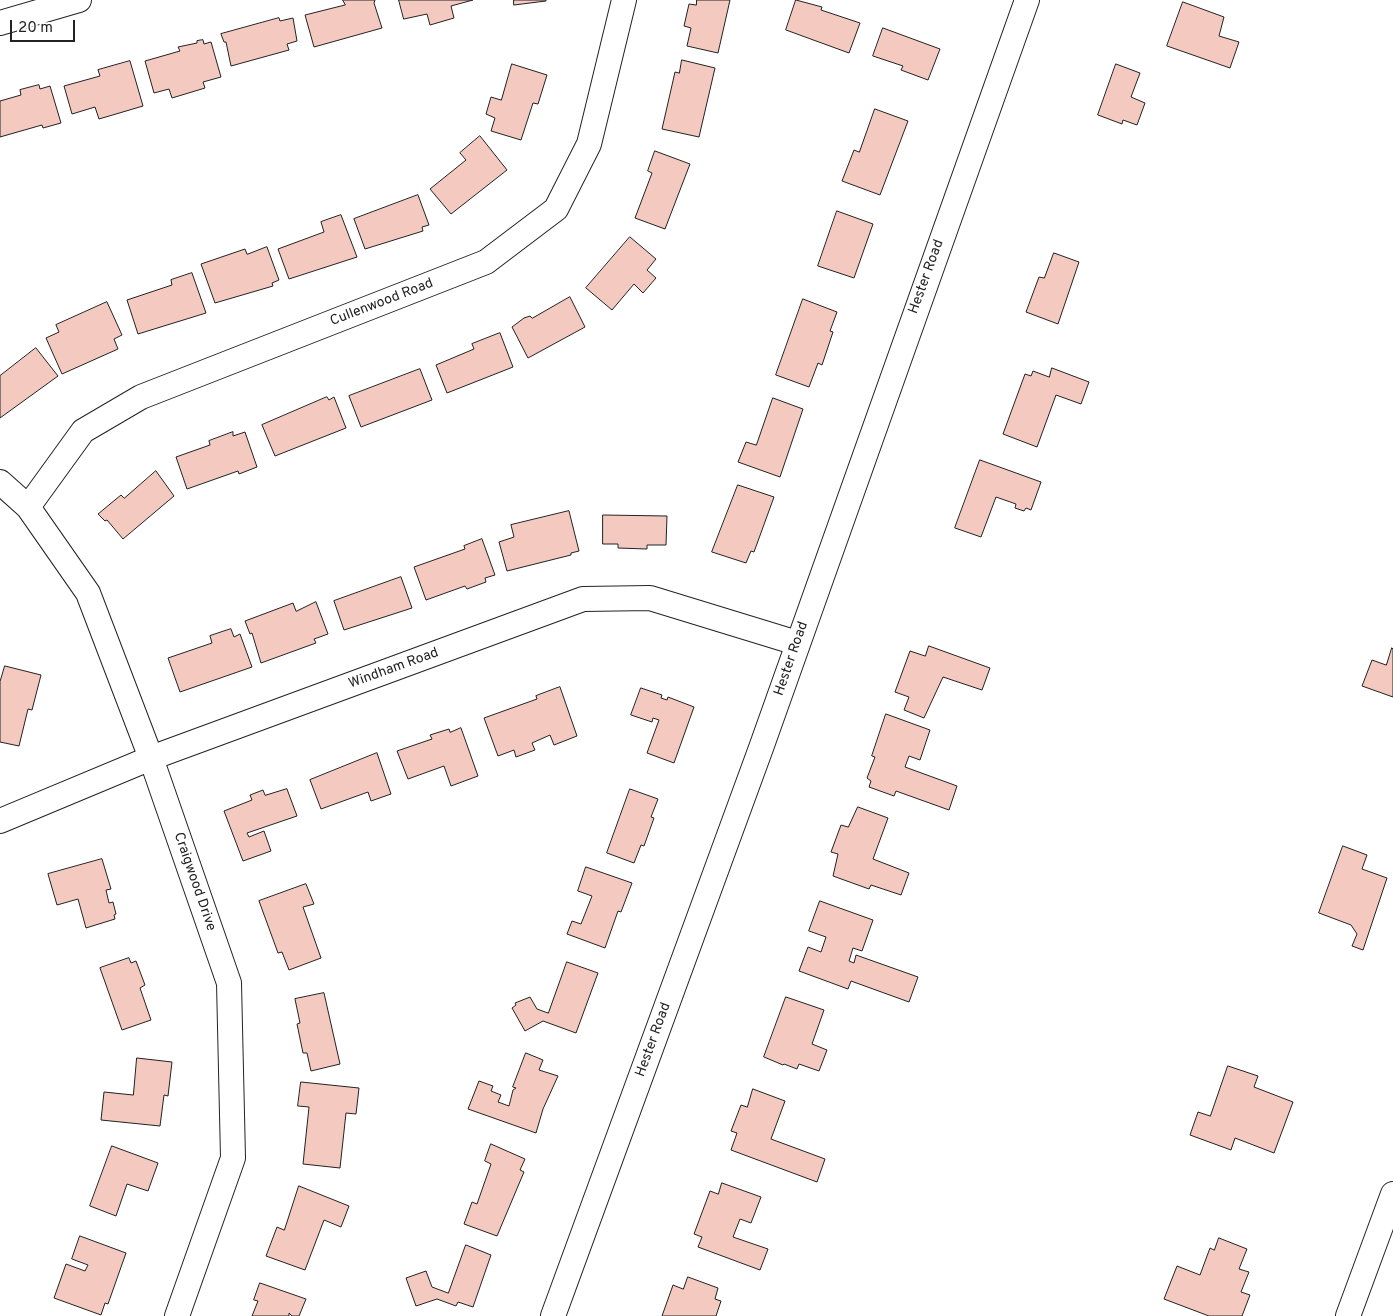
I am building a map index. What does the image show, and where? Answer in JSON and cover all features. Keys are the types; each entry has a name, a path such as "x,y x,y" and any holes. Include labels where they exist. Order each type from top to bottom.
{"street":[{"path":"0,23 79,0"},
{"name":"Cullenwood Road","path":"28,507 83,431 141,397 486,262 556,209 589,144 624,0"},
{"name":"Hester Road","path":"553,1316 761,748 796,644 1027,0"},
{"name":"Craigwood Drive","path":"0,482 28,507 88,593 151,758 229,983 233,1158 177,1316"},
{"name":"Windham Road","path":"0,821 151,758 583,599 650,598 796,644"},
{"path":"1348,1316 1393,1194"}],"building":[{"path":"343,0 375,0 374,3 382,28 314,47 305,15 345,5"},
{"path":"399,0 473,0 451,6 454,18 430,25 427,14 404,19"},
{"path":"514,0 546,0 546,1 514,5"},
{"path":"697,0 730,0 718,53 687,46 691,28 684,26 689,4 696,5"},
{"path":"796,0 822,7 821,10 860,23 849,53 786,30"},
{"path":"1183,2 1224,17 1219,36 1239,42 1230,68 1167,46"},
{"path":"279,18 280,21 293,18 297,41 287,44 289,50 231,66 226,42 224,42 221,34"},
{"path":"883,28 940,49 928,80 901,70 903,66 873,56"},
{"path":"203,40 204,44 211,42 221,77 203,82 205,88 172,98 169,89 154,93 145,61 180,51 178,47"},
{"path":"682,60 715,68 699,137 662,129 675,72 679,73"},
{"path":"130,61 143,106 99,119 95,107 72,114 64,86 100,76 98,70"},
{"path":"512,64 547,75 538,104 533,103 521,140 491,131 495,118 486,114 491,97 501,100"},
{"path":"1116,64 1140,73 1131,97 1145,103 1137,125 1123,120 1122,124 1098,115"},
{"path":"39,85 40,89 50,86 61,123 43,128 42,125 0,137 0,101 21,95 20,90"},
{"path":"875,109 908,121 880,195 842,181 854,150 859,152"},
{"path":"480,136 507,170 451,214 430,189 466,160 460,153"},
{"path":"655,151 690,164 665,229 635,218 652,173 648,171"},
{"path":"418,195 429,225 422,227 423,231 365,249 354,219"},
{"path":"837,211 873,224 854,278 818,266"},
{"path":"341,215 357,257 289,279 278,249 324,232 321,222"},
{"path":"630,237 656,259 647,270 656,278 643,293 634,284 612,310 586,288"},
{"path":"267,247 279,280 272,283 273,286 215,303 201,264 245,249 247,254"},
{"path":"1054,253 1079,262 1058,324 1026,312 1039,277 1044,278"},
{"path":"192,273 206,313 138,334 127,300 172,285 171,280"},
{"path":"570,297 585,327 528,358 512,327 524,318 530,316 532,318"},
{"path":"803,299 837,312 830,331 833,332 822,365 818,363 809,387 776,375"},
{"path":"107,302 122,335 114,339 118,349 62,374 46,338 59,332 56,325"},
{"path":"500,333 513,367 447,393 436,365 474,349 472,344"},
{"path":"36,348 58,376 0,418 0,376"},
{"path":"1052,368 1089,382 1081,404 1056,395 1037,447 1003,434 1025,374 1031,376 1033,371 1049,377"},
{"path":"420,369 432,400 361,427 349,396"},
{"path":"327,397 329,400 334,397 346,428 275,456 262,425"},
{"path":"773,398 803,409 780,477 738,462 746,442 756,445"},
{"path":"233,432 233,436 245,432 257,467 239,474 238,471 187,489 176,457 210,445 209,441"},
{"path":"980,460 1041,482 1031,510 1026,508 1024,511 1015,508 1016,504 996,497 981,537 955,528"},
{"path":"156,471 174,496 123,539 107,520 105,521 98,514 121,495 124,498"},
{"path":"738,485 774,497 754,552 751,551 746,563 712,552"},
{"path":"569,511 579,551 571,553 571,555 507,571 499,542 514,537 511,525"},
{"path":"603,515 667,516 666,545 647,545 647,549 618,548 618,544 603,544"},
{"path":"482,539 495,575 485,578 486,582 467,589 465,586 426,600 414,567 465,549 464,546"},
{"path":"401,577 412,608 344,630 334,601"},
{"path":"316,602 328,634 314,639 316,643 261,663 252,633 250,634 245,621 293,603 296,611"},
{"path":"231,629 234,637 240,634 252,667 180,692 168,658 212,643 210,636"},
{"path":"929,646 990,668 982,690 943,677 924,718 904,710 909,697 895,692 910,651 925,656"},
{"path":"1392,648 1393,697 1362,686 1372,660 1386,665"},
{"path":"5,666 41,675 32,710 28,709 19,746 0,742 0,682"},
{"path":"560,687 577,736 554,745 550,735 532,743 535,750 516,757 514,750 498,756 484,718 537,699 536,696"},
{"path":"641,688 662,695 661,698 667,700 668,697 694,707 674,763 647,753 659,720 653,718 652,722 631,715"},
{"path":"886,714 930,730 920,760 909,756 905,767 957,786 949,810 896,791 894,796 869,787 871,781 867,778 875,757 872,756"},
{"path":"461,728 478,776 451,786 444,766 408,779 397,751 432,739 430,735 449,729 450,732"},
{"path":"377,753 391,794 371,801 368,792 321,809 310,780"},
{"path":"287,789 297,816 247,833 249,837 264,831 271,851 243,861 224,811 252,800 250,795 263,790 265,795"},
{"path":"630,789 658,799 651,817 654,818 644,846 641,845 634,863 607,853"},
{"path":"858,807 888,818 873,859 909,873 901,895 871,885 869,889 833,876 838,854 831,852 841,825 848,827"},
{"path":"1343,846 1367,855 1362,869 1387,878 1363,950 1352,946 1357,934 1351,925 1319,913"},
{"path":"102,859 111,889 106,890 109,903 113,902 116,914 114,915 115,919 86,928 78,899 57,905 48,874"},
{"path":"586,867 632,883 621,912 618,911 605,948 567,934 572,921 581,924 592,896 578,891"},
{"path":"306,884 314,904 303,907 321,958 289,970 282,952 278,953 259,901"},
{"path":"820,901 873,920 862,951 853,948 849,961 854,963 856,955 918,977 909,1002 851,981 848,989 799,971 808,947 821,952 826,937 809,931"},
{"path":"129,958 131,963 136,961 145,985 140,988 151,1020 122,1030 100,968"},
{"path":"567,962 598,973 576,1033 543,1021 525,1031 512,1008 516,1005 515,1003 530,997 537,1009 548,1013"},
{"path":"324,993 340,1064 311,1071 307,1053 303,1053 297,1024 300,1023 295,999"},
{"path":"786,997 824,1010 812,1044 827,1050 819,1071 799,1064 797,1069 764,1057"},
{"path":"526,1053 543,1060 539,1070 558,1076 543,1109 536,1133 468,1109 479,1081 493,1086 491,1091 501,1095 498,1102 509,1106 513,1090 516,1088 513,1087"},
{"path":"137,1058 172,1062 168,1096 164,1095 160,1126 101,1120 104,1092 133,1095"},
{"path":"1228,1066 1258,1076 1254,1087 1293,1102 1274,1153 1235,1138 1231,1150 1190,1135 1198,1112 1210,1116"},
{"path":"301,1082 359,1088 356,1114 346,1113 340,1168 303,1164 309,1107 298,1106"},
{"path":"753,1089 785,1101 771,1139 825,1159 817,1182 731,1150 737,1133 731,1131 741,1105 747,1107"},
{"path":"491,1144 525,1159 520,1170 524,1172 497,1236 464,1224 472,1202 477,1204 491,1164 485,1161"},
{"path":"112,1146 158,1163 148,1191 127,1184 116,1216 90,1206"},
{"path":"722,1183 761,1197 751,1223 740,1219 733,1237 768,1249 760,1270 698,1247 702,1237 694,1234 710,1191 718,1194"},
{"path":"299,1186 349,1206 341,1227 324,1220 305,1270 266,1256 277,1227 284,1230"},
{"path":"80,1236 126,1253 108,1304 105,1303 101,1315 54,1298 66,1264 85,1271 88,1265 72,1259"},
{"path":"1219,1238 1247,1249 1239,1269 1249,1272 1241,1292 1250,1295 1242,1316 1209,1316 1164,1299 1177,1266 1200,1275 1210,1248 1214,1250"},
{"path":"466,1245 491,1255 473,1307 458,1302 456,1306 437,1299 416,1306 406,1278 426,1271 432,1287 448,1293"},
{"path":"688,1277 718,1288 715,1299 721,1301 716,1316 662,1316 673,1285 683,1289"},
{"path":"260,1283 306,1299 299,1316 292,1316 289,1313 289,1316 252,1316 258,1301 254,1300"}]}
